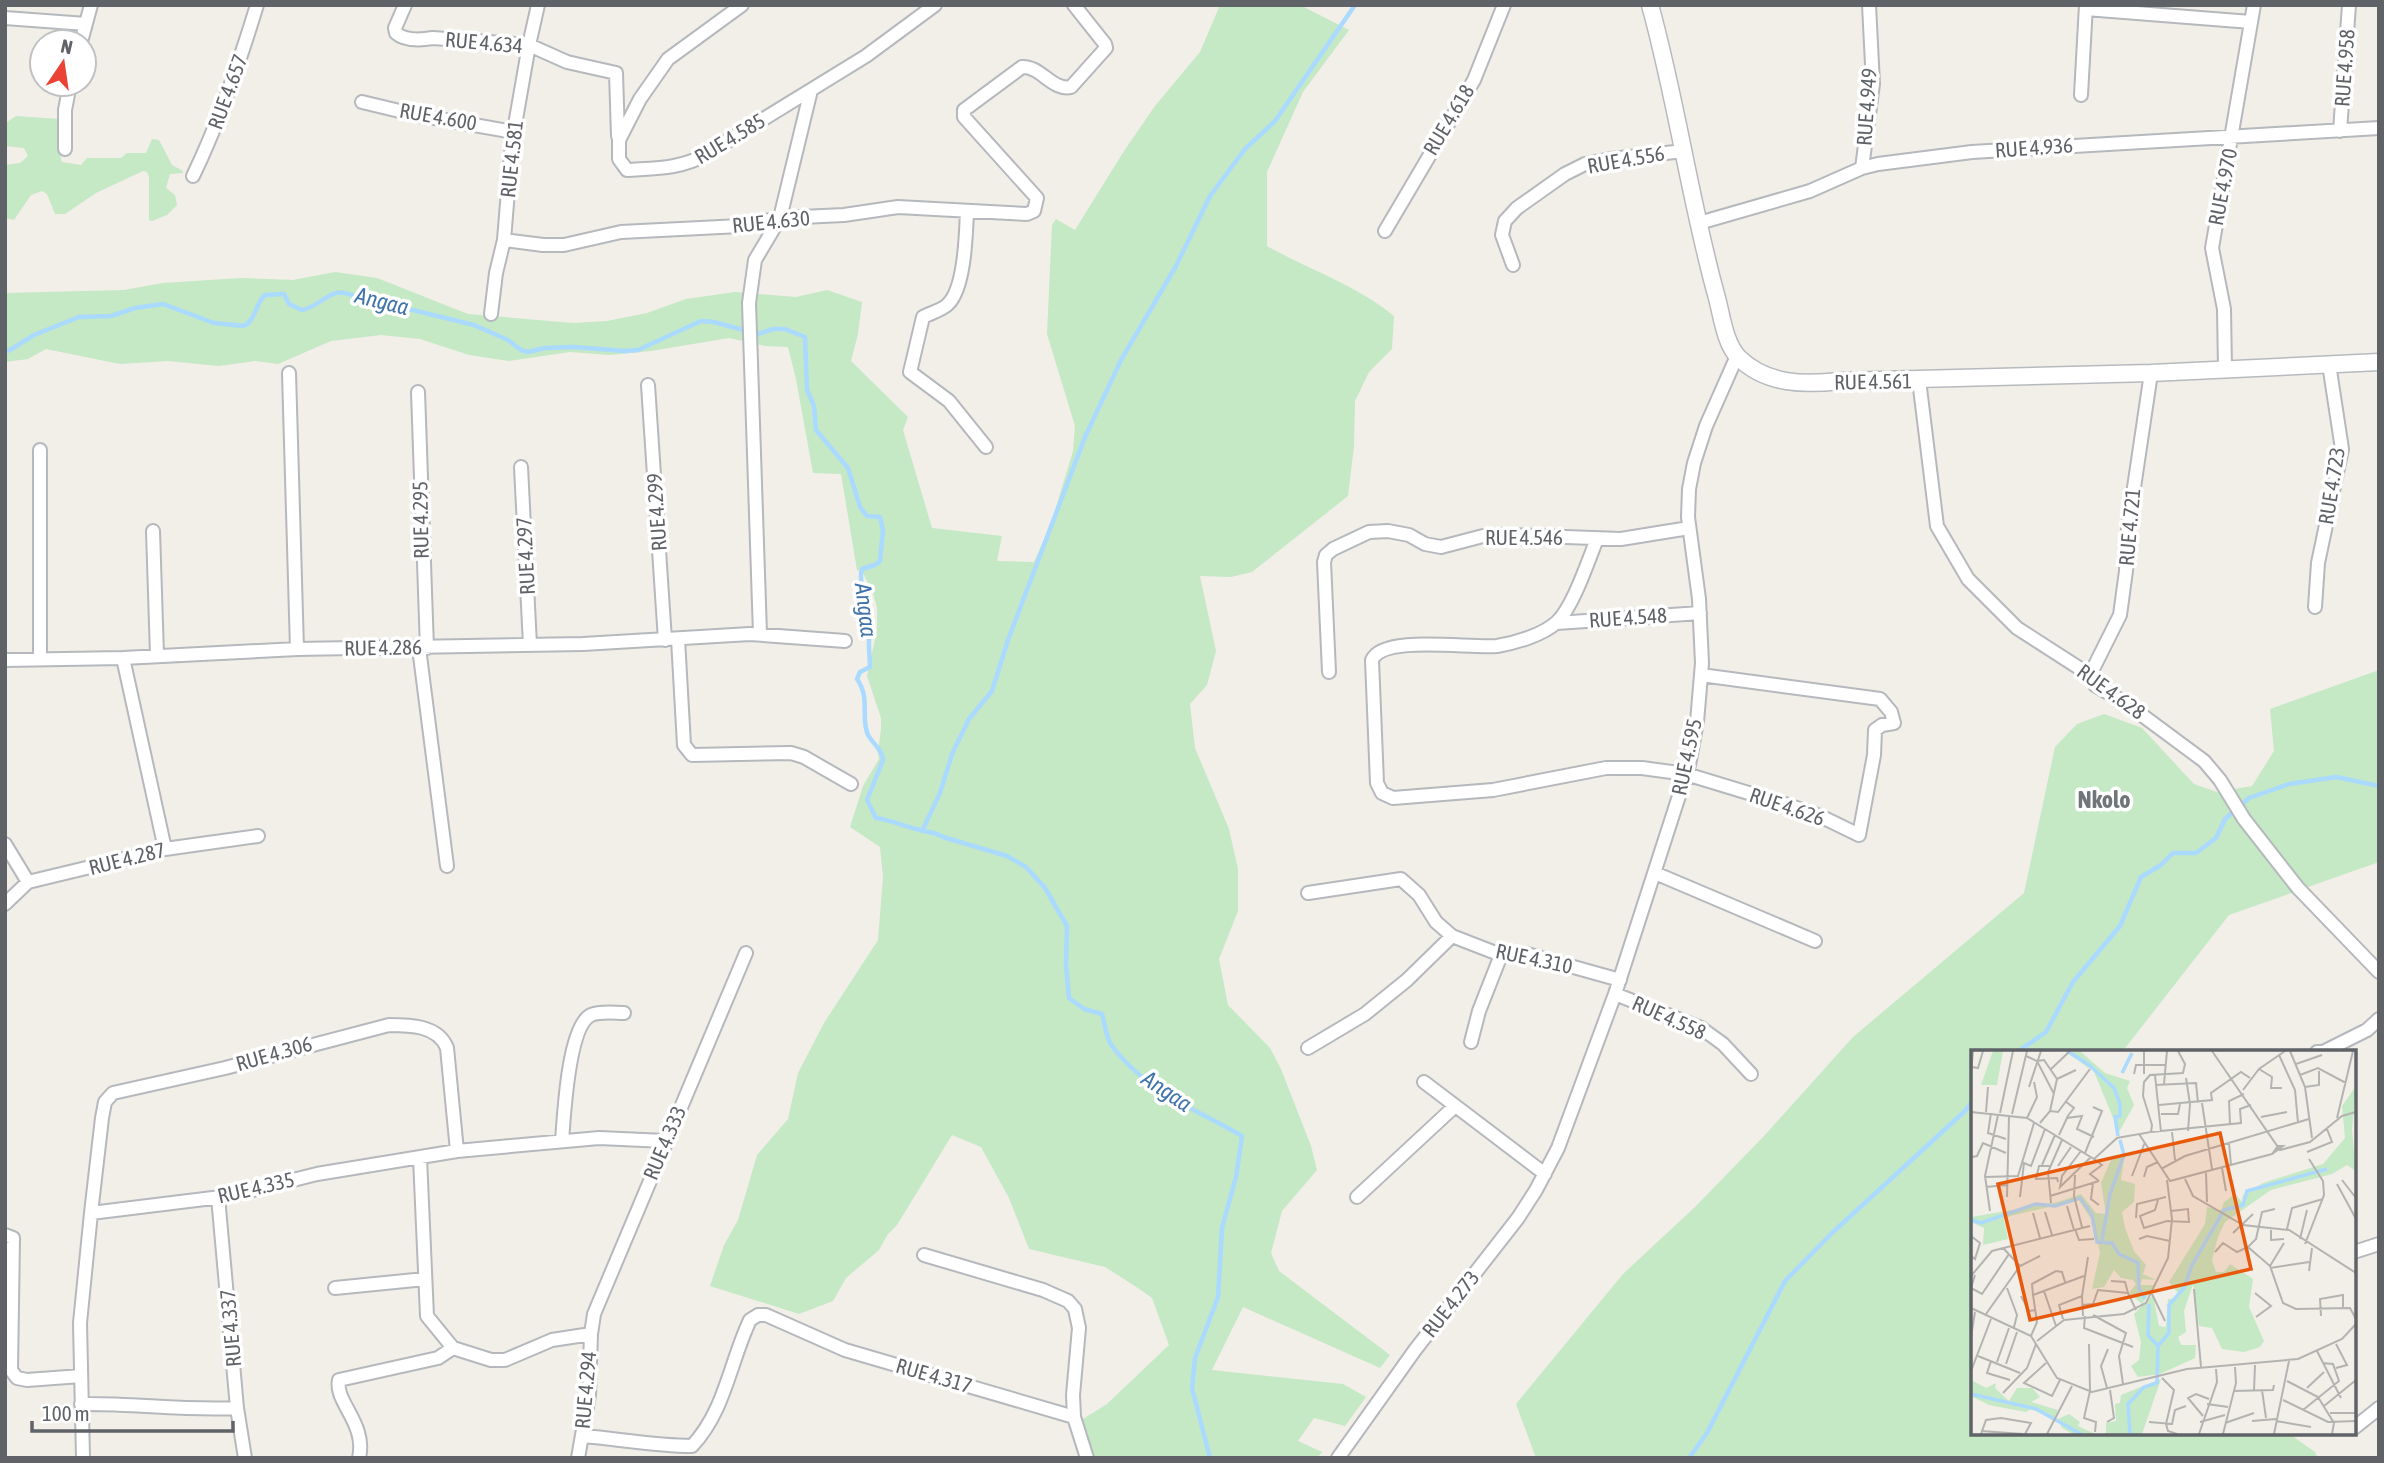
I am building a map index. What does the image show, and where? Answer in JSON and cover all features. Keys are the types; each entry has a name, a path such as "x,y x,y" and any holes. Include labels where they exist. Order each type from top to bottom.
{"main road":[{"path":"1650,5 1699,223 1728,338 1737,356"},
{"name":"RUE 4.561","path":"1737,356 1761,373 1805,384 2151,373 2379,362"}],"street":[{"path":"85,28 91,5"},
{"name":"RUE 4.657","path":"193,176 216,129 257,5"},
{"name":"RUE 4.634","path":"405,5 396,28 396,33 400,36 422,40 433,38 529,45 567,62 617,73 618,140"},
{"name":"RUE 4.581","path":"491,314 496,273 504,240 514,132 538,5"},
{"path":"618,140 640,99 665,63 743,5"},
{"name":"RUE 4.585","path":"618,140 619,159 627,170 673,168 691,163 866,56 935,5"},
{"name":"RUE 4.630","path":"504,240 564,245 621,232 740,226 780,218 844,215 912,206 1027,214 1034,211 1037,198 964,117 964,110 1022,67 1031,67 1060,87 1071,87 1106,48 1074,5"},
{"name":"RUE 4.618","path":"1385,231 1474,80 1504,5"},
{"name":"RUE 4.949","path":"1862,168 1872,84 1869,5"},
{"name":"RUE 4.970","path":"2225,369 2224,309 2212,248 2254,5"},
{"name":"RUE 4.958","path":"2340,131 2349,5"},
{"path":"2081,95 2086,7 2252,22"},
{"path":"5,18 86,24"},
{"path":"760,634 749,303 755,260 780,218 811,90"},
{"path":"65,149 67,98"},
{"name":"RUE 4.600","path":"362,102 514,132"},
{"name":"RUE 4.936","path":"1699,223 1810,191 1862,168 1972,152 2379,128"},
{"name":"RUE 4.556","path":"1513,265 1502,235 1505,221 1517,208 1565,174 1585,164 1684,151"},
{"path":"967,211 966,251 959,281 949,304 923,317 910,372 949,401 986,447"},
{"name":"RUE 4.595","path":"1558,1148 1620,980 1686,774 1697,722 1701,675 1700,613 1687,504 1694,463 1706,426 1737,356"},
{"name":"RUE 4.723","path":"2315,607 2318,563 2342,449 2329,364"},
{"path":"289,373 297,649"},
{"name":"RUE 4.721","path":"2090,675 2120,615 2128,528 2151,373"},
{"name":"RUE 4.628","path":"1919,380 1937,526 1968,579 2017,628 2090,675 2095,685 2127,704 2204,761 2220,780 2244,820 2298,888 2379,972"},
{"name":"RUE 4.299","path":"648,384 671,639 684,745 692,755 791,752 851,784"},
{"name":"RUE 4.295","path":"418,392 423,648 447,866"},
{"path":"40,450 40,659"},
{"name":"RUE 4.297","path":"521,467 530,645"},
{"name":"RUE 4.546","path":"1329,672 1324,571 1326,555 1369,532 1388,531 1409,535 1425,544 1441,547 1482,536 1597,539 1643,537 1689,528"},
{"path":"153,531 157,655"},
{"path":"1557,623 1566,611 1597,539"},
{"name":"RUE 4.548","path":"1382,793 1377,783 1373,660 1380,650 1396,646 1496,646 1544,631 1557,623 1700,613"},
{"name":"RUE 4.286","path":"5,660 123,658 297,649 530,645 760,634 845,641"},
{"path":"123,658 164,849"},
{"name":"RUE 4.626","path":"1382,793 1394,798 1493,790 1620,767 1686,774 1820,816 1859,835 1874,755 1875,730 1882,725 1894,723 1891,712 1880,699 1701,675"},
{"name":"RUE 4.287","path":"28,882 164,849 258,836"},
{"path":"5,844 28,882 5,904"},
{"path":"1655,873 1815,941"},
{"name":"RUE 4.310","path":"1308,893 1401,879 1419,895 1436,922 1452,936 1501,955 1527,954 1620,980"},
{"path":"1308,1048 1365,1014 1407,980 1452,936"},
{"name":"RUE 4.333","path":"591,1334 594,1314 746,953"},
{"path":"1471,1042 1479,1011 1501,955"},
{"name":"RUE 4.558","path":"1615,994 1701,1028 1723,1044 1751,1074"},
{"path":"562,1141 565,1097 582,1022 592,1014 624,1013"},
{"path":"2327,1050 2367,1030 2379,1019"},
{"name":"RUE 4.306","path":"90,1213 105,1102 113,1093 225,1068 389,1025 426,1029 444,1040 457,1151"},
{"path":"1424,1082 1545,1174"},
{"path":"1357,1197 1454,1107"},
{"name":"RUE 4.335","path":"90,1213 219,1197 317,1174 457,1151 599,1138 665,1141"},
{"name":"RUE 4.273","path":"1338,1458 1415,1350 1518,1218 1558,1148"},
{"path":"359,1458 360,1433 338,1389 339,1380 438,1358 453,1348 427,1316 420,1158"},
{"name":"RUE 4.337","path":"219,1197 237,1408 245,1458"},
{"path":"83,1458 80,1323 90,1213"},
{"path":"5,1235 13,1238 12,1370 17,1378 27,1380 81,1376"},
{"path":"2356,1251 2379,1244"},
{"path":"924,1255 1043,1290 1068,1301 1075,1309 1079,1328 1073,1417 1087,1458"},
{"path":"335,1288 425,1279"},
{"name":"RUE 4.317","path":"583,1436 631,1440 659,1446 692,1446 705,1432 716,1411 746,1329 750,1320 758,1315 782,1321 845,1350 1073,1417"},
{"name":"RUE 4.294","path":"453,1348 491,1360 505,1360 552,1340 591,1334 589,1395 578,1458"},
{"path":"81,1405 119,1403 237,1408"},
{"path":"2356,1427 2379,1408"}],"green space":[{"path":"1220,5 1300,5 1349,30 1303,92 1267,172 1267,246 1348,287 1394,316 1392,349 1369,372 1355,401 1354,446 1348,496 1252,572 1231,577 1200,576 1216,651 1207,685 1190,704 1195,748 1229,829 1238,869 1238,911 1219,959 1228,1005 1270,1048 1311,1146 1317,1170 1282,1211 1271,1253 1279,1271 1390,1355 1380,1368 1243,1307 1212,1370 1343,1384 1366,1397 1345,1426 1314,1418 1298,1441 1322,1452 1317,1458 1092,1458 1083,1419 1107,1404 1169,1345 1152,1298 1138,1288 1105,1267 1029,1249 1009,1198 981,1147 952,1135 897,1225 879,1250 846,1278 833,1301 799,1314 710,1286 724,1245 738,1220 757,1155 788,1119 798,1073 824,1023 878,940 883,877 880,847 850,827 863,786 879,759 881,718 867,676 877,630 877,608 862,571 857,570 841,474 813,473 788,347 765,346 729,338 651,351 610,355 570,352 509,361 469,355 420,339 381,335 331,341 278,364 255,361 219,366 168,361 120,364 46,349 28,359 5,362 5,293 124,290 163,283 241,278 293,280 335,272 377,278 468,314 573,323 607,321 647,313 686,299 735,292 796,297 827,290 862,302 851,361 908,417 903,430 932,528 1002,536 997,561 1034,562 1051,524 1073,451 1075,426 1047,334 1052,225 1056,219 1075,230 1155,106 1200,52"},
{"path":"16,116 60,119 62,162 81,165 87,158 121,158 127,153 146,153 152,139 159,140 172,165 183,171 170,174 166,188 175,195 177,205 167,215 149,220 149,177 147,172 143,171 96,193 65,214 55,214 47,194 42,191 31,195 14,220 5,218 5,165 20,163 28,156 24,148 5,146 7,122"},
{"path":"2379,670 2379,862 2229,915 2124,1050 1971,1050 1971,1435 2291,1435 2315,1452 2318,1458 1536,1458 1516,1404 1623,1274 1695,1207 1764,1136 1853,1037 2024,893 2055,747 2077,724 2104,714 2142,728 2194,784 2217,792 2252,786 2274,751 2270,709"}],"waterway":[{"path":"922,831 940,793 952,754 969,719 992,691 1008,640 1085,437 1121,360 1176,266 1210,196 1245,149 1275,121 1355,5"},
{"name":"Angaa","path":"5,351 34,335 79,317 111,316 135,308 163,304 214,323 244,326 251,320 265,295 284,294 289,304 302,310 338,293 474,325 528,352 545,348 574,347 638,350 701,321 758,334 773,329 785,329 805,337 807,390 814,406 816,430 848,468 860,507 867,516 880,517 883,530 880,561 862,569 861,582 871,623 870,667 860,672 857,679 864,694 868,735 883,760 867,800 876,818 1007,856 1026,867 1045,888 1067,926 1069,998 1084,1009 1102,1014 1110,1043 1139,1075 1155,1087 1242,1136 1236,1177 1222,1228 1218,1297 1195,1358 1192,1388 1210,1458"},
{"path":"2020,1050 2046,1032 2073,982 2120,926 2141,877 2161,865 2173,853 2196,853 2216,838 2225,819 2249,798 2289,784 2336,777 2379,786"},
{"path":"1689,1458 1707,1433 1785,1281 1832,1233 1971,1103"}],"district":[{"name":"Nkolo","path":"2104,800"}]}
